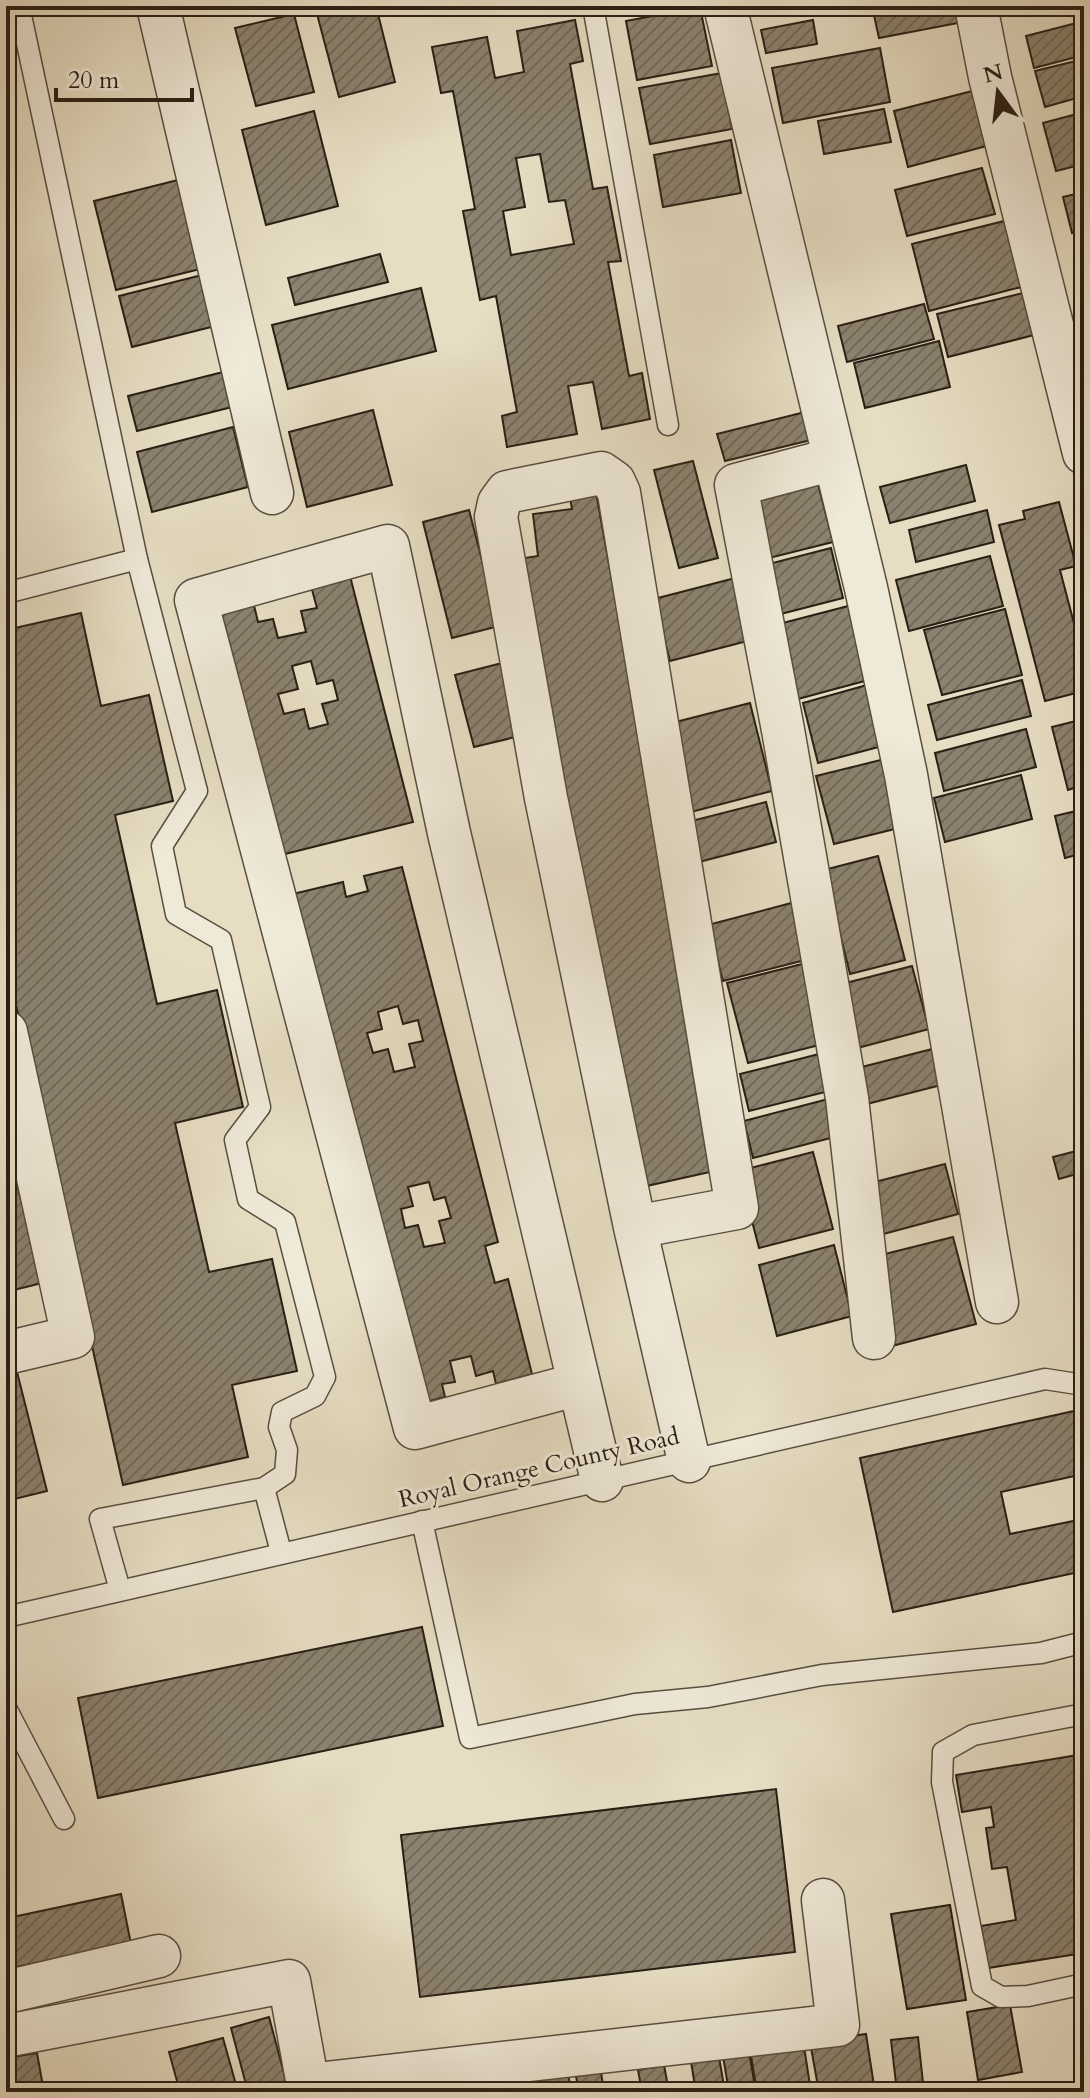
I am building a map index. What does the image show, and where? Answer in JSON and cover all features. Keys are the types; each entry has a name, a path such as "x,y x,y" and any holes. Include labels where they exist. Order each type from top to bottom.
{"street":[{"path":"158,6 272,493"},
{"path":"725,6 866,588 906,775 997,1302"},
{"path":"976,6 990,77 1084,453"},
{"path":"834,459 736,485 783,730 847,1098 874,1338"},
{"path":"635,1227 737,1208 619,493 614,482 601,473 507,492 499,503 496,517 546,798 635,1227 689,1461"},
{"path":"579,1384 415,1428 196,600 388,546 449,833 602,1480"},
{"path":"6,1032 73,1337 6,1353"},
{"path":"6,2036 289,1981 308,2085 838,2025 823,1900"},
{"path":"6,1992 159,1956"}],"lane":[{"path":"19,6 137,559 197,791 162,846 176,914 221,940 260,1107 235,1140 248,1199 285,1222 325,1377 315,1396 282,1412 279,1427 287,1450 285,1474 264,1488 100,1519 120,1590"},
{"path":"593,6 668,425"},
{"path":"6,593 137,559"},
{"name":"Royal Orange County Road","path":"6,1617 1045,1379 1084,1385"},
{"path":"264,1488 281,1552"},
{"path":"422,1521 470,1738 635,1704 708,1697 822,1675 1041,1653 1084,1642"},
{"path":"6,1708 64,1819"},
{"path":"1084,1714 973,1735 943,1752 942,1782 982,1986 1001,1997 1028,1996 1084,1984"}],"building":[{"path":"349,6 376,6 395,82 339,97 317,14"},
{"path":"872,6 955,6 958,23 879,38"},
{"path":"700,7 712,66 637,80 626,21"},
{"path":"294,14 314,92 256,106 235,28"},
{"path":"575,20 583,61 570,64 593,189 607,187 621,261 608,262 629,376 642,373 650,419 602,429 593,382 568,386 577,434 507,447 502,416 517,412 496,296 480,300 463,211 475,209 453,91 441,93 432,47 487,37 495,78 524,72 517,31","holes":["540,154 549,202 565,200 574,244 511,255 503,211 525,207 516,158"]},
{"path":"813,20 817,44 766,53 761,30"},
{"path":"1084,21 1084,55 1034,68 1026,36"},
{"path":"880,48 890,102 783,123 772,68"},
{"path":"1084,59 1084,96 1045,107 1035,71"},
{"path":"722,73 732,129 650,144 639,88"},
{"path":"980,89 994,144 908,167 894,111"},
{"path":"884,109 891,142 824,154 818,121"},
{"path":"314,111 338,206 266,225 242,130"},
{"path":"1084,112 1084,164 1056,171 1043,123"},
{"path":"731,140 741,193 663,207 654,155"},
{"path":"982,168 995,214 907,236 895,190"},
{"path":"182,179 204,268 116,290 94,201"},
{"path":"1084,192 1084,230 1072,233 1063,197"},
{"path":"1008,220 1025,286 929,311 912,244"},
{"path":"380,254 388,282 295,305 288,278"},
{"path":"210,273 223,324 132,347 119,296"},
{"path":"421,288 436,351 288,389 272,325"},
{"path":"1023,293 1034,335 948,357 937,314"},
{"path":"924,304 934,339 847,362 838,326"},
{"path":"939,341 950,387 865,408 854,363"},
{"path":"231,370 240,405 137,431 128,396"},
{"path":"373,410 392,485 307,507 289,432"},
{"path":"813,410 819,438 725,461 717,434"},
{"path":"233,427 248,487 152,512 137,452"},
{"path":"693,461 718,558 679,568 654,470"},
{"path":"966,465 975,501 890,523 880,487"},
{"path":"816,476 833,542 761,560 744,494"},
{"path":"595,487 719,1170 633,1189 512,560 538,556 533,514 572,509 569,491"},
{"path":"1059,502 1076,566 1060,570 1076,631 1084,629 1084,691 1045,701 999,525 1025,519 1023,511"},
{"path":"469,510 499,626 452,638 423,522"},
{"path":"987,510 994,542 916,562 909,530"},
{"path":"831,548 843,598 769,617 757,567"},
{"path":"990,556 1003,606 909,631 896,580"},
{"path":"350,576 413,822 273,857 211,611 253,601 258,622 273,619 278,638 306,632 301,611 317,608 311,586","holes":["311,661 317,684 333,680 338,700 322,704 328,724 309,729 304,709 284,714 278,694 298,689 292,666"]},
{"path":"743,576 759,638 670,661 654,599"},
{"path":"852,605 872,679 798,699 779,624"},
{"path":"1005,609 1022,675 942,695 924,630"},
{"path":"81,613 101,706 149,695 173,801 115,815 157,1004 217,990 243,1107 175,1123 209,1272 272,1259 297,1371 232,1385 248,1457 123,1485 6,960 6,630"},
{"path":"506,662 524,735 474,747 455,675"},
{"path":"1022,680 1031,716 937,740 928,705"},
{"path":"874,683 890,744 818,763 803,703"},
{"path":"750,703 772,791 687,813 664,725"},
{"path":"1084,719 1084,785 1068,790 1052,727"},
{"path":"1026,729 1036,767 944,791 935,753"},
{"path":"889,758 907,826 834,844 816,776"},
{"path":"1021,775 1032,819 945,842 934,798"},
{"path":"766,802 776,842 691,864 680,824"},
{"path":"1084,809 1084,853 1065,858 1055,816"},
{"path":"878,856 905,960 850,974 824,870"},
{"path":"402,867 498,1242 485,1246 495,1283 508,1279 532,1374 496,1384 493,1371 476,1376 471,1356 450,1361 455,1382 442,1384 445,1397 411,1406 293,894 343,882 346,897 368,891 364,876","holes":["398,1006 403,1024 418,1020 423,1041 409,1044 415,1067 394,1072 388,1049 373,1053 367,1033 382,1029 378,1012","429,1182 434,1200 445,1197 451,1218 439,1221 445,1243 424,1247 418,1225 405,1228 401,1209 413,1206 408,1187"]},
{"path":"795,902 809,959 723,981 708,925"},
{"path":"810,962 831,1042 748,1063 727,983"},
{"path":"912,966 929,1029 850,1050 834,986"},
{"path":"940,1047 949,1083 859,1106 850,1070"},
{"path":"827,1052 837,1089 749,1111 740,1074"},
{"path":"836,1097 846,1134 753,1158 744,1121"},
{"path":"1084,1149 1084,1172 1059,1179 1053,1157"},
{"path":"813,1152 833,1229 759,1248 739,1171"},
{"path":"945,1164 958,1214 876,1236 863,1185"},
{"path":"17,1184 42,1283 6,1292 6,1187"},
{"path":"953,1237 976,1324 892,1346 869,1258"},
{"path":"834,1245 852,1316 777,1336 759,1265"},
{"path":"16,1368 47,1491 6,1501 6,1371"},
{"path":"1074,1411 1084,1458 1084,1474 1001,1492 1010,1534 1083,1519 1084,1571 893,1612 860,1458"},
{"path":"422,1627 443,1726 98,1798 78,1698"},
{"path":"1084,1754 1084,1953 988,1968 981,1926 1016,1920 1007,1867 992,1869 986,1828 994,1827 991,1807 962,1812 956,1775"},
{"path":"776,1789 795,1952 420,1997 401,1835"},
{"path":"121,1894 131,1944 6,1969 6,1906 8,1918"},
{"path":"950,1905 966,2000 907,2009 891,1914"},
{"path":"1010,2005 1022,2072 978,2080 967,2012"},
{"path":"269,2017 289,2092 248,2092 231,2028"},
{"path":"866,2034 875,2092 819,2092 810,2042"},
{"path":"918,2037 924,2092 897,2092 891,2040"},
{"path":"223,2038 238,2092 180,2092 169,2052"},
{"path":"803,2040 811,2092 757,2092 750,2050"},
{"path":"749,2052 756,2092 729,2092 723,2056"},
{"path":"37,2053 44,2092 6,2092 6,2058"},
{"path":"719,2057 725,2092 696,2092 691,2062"},
{"path":"664,2065 669,2092 642,2092 638,2070"},
{"path":"601,2072 604,2092 579,2092 576,2076"},
{"path":"568,2073 571,2092 523,2092 521,2080"}]}
